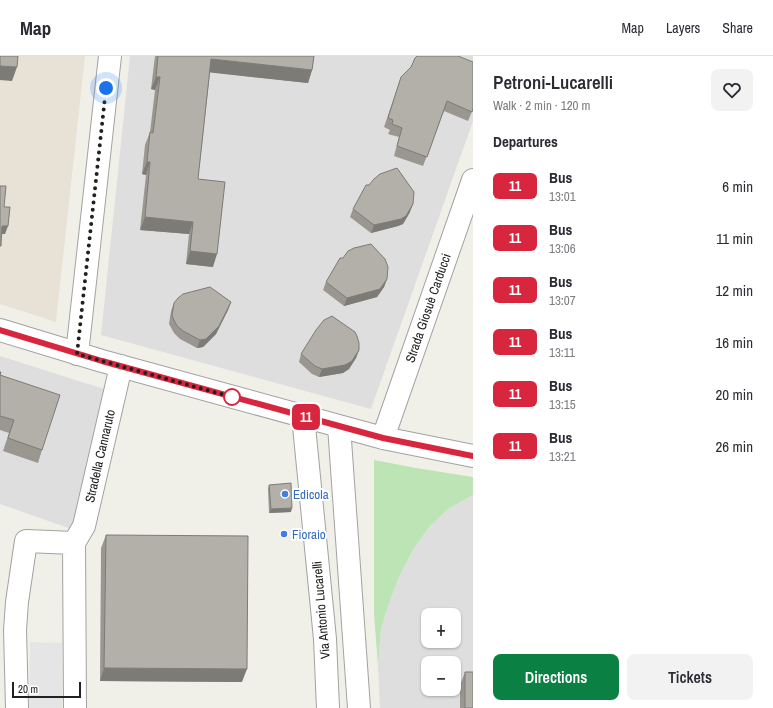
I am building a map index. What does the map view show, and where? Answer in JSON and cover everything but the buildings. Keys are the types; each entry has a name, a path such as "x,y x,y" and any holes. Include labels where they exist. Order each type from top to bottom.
{"street":[{"path":"77,354 110,56"},
{"name":"Strada Giosuè Carducci","path":"383,438 473,180"},
{"path":"0,330 77,354 383,438 473,456"},
{"name":"Stradella Cannaruto","path":"74,543 84,526 121,366"},
{"name":"Via Antonio Lucarelli","path":"303,416 325,639 328,708"},
{"path":"339,426 359,708"},
{"path":"17,708 8,630 8,602 26,541 74,543 76,708"}],"shaded area":[{"path":"0,56 85,56 56,322 0,304"},
{"path":"130,56 473,56 473,121 371,409 101,335"},
{"path":"0,356 107,390 74,530 0,504"},
{"path":"473,495 473,708 380,708 378,666 381,629 399,577 414,548 430,526 448,509"},
{"path":"30,642 62,643 62,708 29,708"}],"green space":[{"path":"374,460 473,477 473,495 448,509 430,526 414,548 399,577 381,629 378,666 374,614"}],"bus line":[{"name":"11","path":"0,330 102,361 383,438 473,456"}],"place":[{"name":"Edicola","path":"285,494"},
{"name":"Fioraio","path":"284,534"}],"route":[{"path":"106,88 77,354 232,397"}]}
